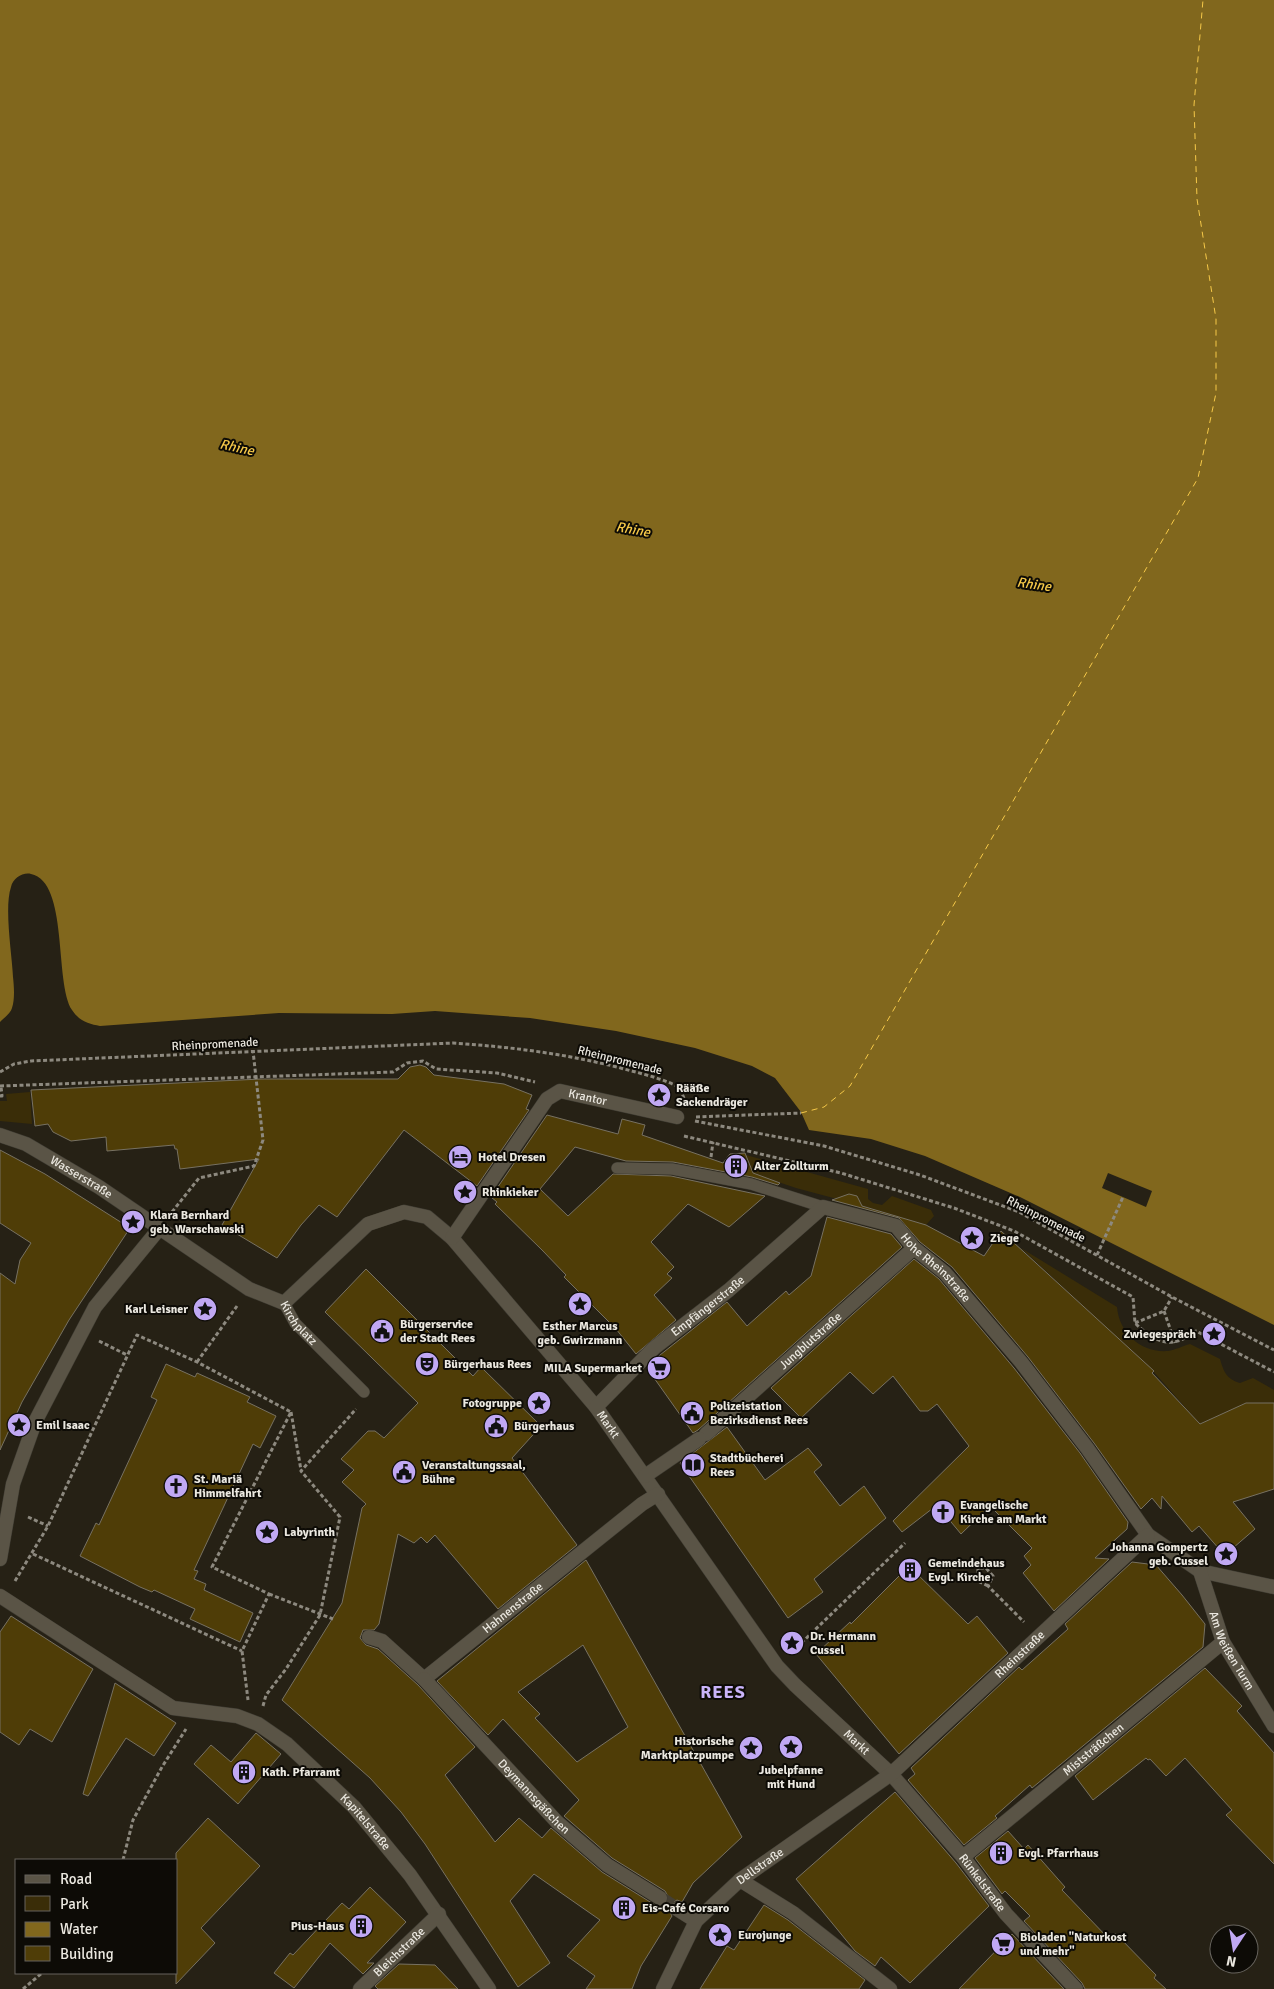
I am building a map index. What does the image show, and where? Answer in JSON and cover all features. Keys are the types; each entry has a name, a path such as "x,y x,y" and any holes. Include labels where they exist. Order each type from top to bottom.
{"street":[{"name":"Krantor","path":"452,1238 547,1099 560,1091 678,1117"},
{"name":"Wasserstraße","path":"0,1135 34,1149 99,1187 159,1229"},
{"name":"Hohe Rheinstraße","path":"822,1207 896,1226 914,1248 945,1273 1021,1362 1088,1448 1148,1535"},
{"name":"Empfängerstraße","path":"596,1407 654,1348 729,1290 822,1207"},
{"name":"Markt","path":"284,1303 368,1224 404,1212 427,1217 452,1238 596,1407 778,1666 795,1685 891,1774"},
{"name":"Kirchplatz","path":"159,1229 249,1289 284,1303"},
{"path":"0,1559 13,1484 35,1422 95,1307 159,1229"},
{"name":"Jungblutstraße","path":"645,1476 703,1436 914,1248"},
{"path":"0,1478 13,1484"},
{"name":"Hahnenstraße","path":"424,1679 658,1494"},
{"path":"1148,1535 1200,1571 1274,1587"},
{"name":"Rheinstraße","path":"891,1774 1148,1535"},
{"name":"Am Weißen Turm","path":"1200,1571 1223,1642 1274,1726"},
{"path":"1,1596 173,1708 196,1712"},
{"path":"369,1637 382,1641 424,1679"},
{"name":"Miststräßchen","path":"963,1857 1057,1782 1223,1642"},
{"name":"Deymannsgäßchen","path":"424,1679 557,1822 607,1865 660,1898"},
{"name":"Kapitelstraße","path":"196,1712 237,1716 254,1723 287,1744 354,1807 439,1914 489,1989"},
{"name":"Rünkelstraße","path":"891,1774 963,1857 1006,1914 1076,1989"},
{"name":"Dellstraße","path":"663,1989 696,1921 740,1880 891,1774"},
{"path":"740,1880 793,1913 890,1989"},
{"path":"677,1909 696,1921"},
{"name":"Bleichstraße","path":"360,1989 439,1914"}],"lane":[{"name":"Hohe Rheinstraße","path":"617,1168 672,1169 751,1184 822,1207"},
{"name":"Kirchplatz","path":"284,1303 295,1323 364,1392"}],"path":[{"name":"Rheinpromenade","path":"0,1072 14,1064 31,1061 453,1043 520,1047 595,1062 663,1079 679,1086 685,1100 678,1117 824,1146 920,1175 1019,1212 1172,1297 1274,1350"},
{"path":"159,1229 199,1178 254,1166 263,1140 254,1077 253,1051"},
{"path":"0,1096 2,1096 1,1086 393,1072 407,1063 424,1061 436,1069 497,1073 535,1082 560,1091"},
{"path":"801,1112 678,1117 666,1133 714,1142 841,1173 954,1208 1014,1231 1133,1297 1135,1324 1150,1338 1175,1343 1196,1331 1274,1372"},
{"path":"710,1163 714,1142"},
{"path":"1096,1255 1123,1197"},
{"path":"197,1362 249,1289"},
{"path":"1135,1324 1164,1311 1172,1297"},
{"path":"1164,1311 1175,1343"},
{"path":"82,1332 127,1355"},
{"path":"1,1596 33,1554 70,1481 137,1335 197,1362 291,1412"},
{"path":"301,1471 356,1411 364,1392"},
{"path":"254,1723 266,1696 286,1669 320,1615 340,1517 301,1471 291,1412"},
{"path":"291,1412 212,1567 269,1594 320,1615 333,1618"},
{"path":"778,1666 905,1543"},
{"path":"33,1554 242,1651"},
{"path":"988,1586 992,1576 986,1568 978,1568 978,1581 988,1586 1038,1637"},
{"path":"254,1723 242,1651 269,1594"},
{"path":"123,1859 133,1820 162,1766 196,1712"},
{"path":"23,1989 41,1974"}],"green space":[{"path":"30,1092 32,1124 0,1121 0,1101 7,1101 6,1094"},
{"path":"746,1155 868,1189 868,1199 873,1203 882,1205 892,1196 931,1210 934,1216 926,1225 860,1205 858,1197 846,1195 841,1200 796,1188 749,1172 750,1165"},
{"path":"1021,1248 1117,1307 1122,1325 1127,1333 1141,1345 1158,1351 1168,1351 1190,1344 1220,1359 1225,1372 1232,1380 1240,1383 1253,1378 1274,1390 1274,1404 1246,1403 1200,1424 1153,1371"}],"water":[{"name":"Rhine","path":"0,0 1274,0 1274,1325 1020,1197 925,1156 871,1139 809,1130 801,1112 775,1078 752,1066 695,1048 616,1031 530,1018 435,1011 392,1014 279,1013 100,1026 88,1023 75,1014 67,996 63,978 56,913 51,895 43,881 31,874 25,874 16,878 12,884 9,896 8,919 14,997 9,1014 0,1022"}],"pier":[{"path":"1108,1173 1152,1191 1146,1207 1102,1188"}],"building":[{"path":"420,1065 426,1067 434,1075 504,1084 532,1095 526,1109 529,1110 477,1186 404,1130 337,1217 319,1205 301,1225 277,1258 222,1225 259,1159 180,1169 177,1149 175,1149 174,1145 107,1151 106,1137 71,1141 53,1132 48,1124 35,1126 31,1090 261,1079 398,1079 410,1067"},
{"path":"547,1115 618,1134 622,1119 645,1125 642,1135 723,1163 730,1154 745,1153 753,1173 780,1183 778,1185 752,1177 673,1162 626,1161 575,1147 540,1189 568,1216 613,1174 671,1176 765,1196 729,1227 688,1204 651,1242 674,1267 667,1274 672,1278 654,1295 676,1320 636,1354 616,1329 564,1277 566,1275 495,1204 497,1202 491,1197"},
{"path":"0,1150 45,1174 130,1228 69,1320 22,1402 0,1450 0,1273 15,1284 20,1260 31,1243 0,1223"},
{"path":"849,1194 857,1196 862,1206 926,1225 984,1256 1001,1231 1154,1371 1152,1373 1200,1424 1246,1403 1274,1403 1274,1489 1233,1502 1255,1529 1233,1548 1228,1543 1220,1550 1199,1526 1192,1532 1162,1496 1161,1509 1152,1498 1141,1509 1094,1443 1028,1357 952,1267 920,1242 899,1218 832,1200"},
{"path":"827,1217 891,1234 902,1247 693,1433 647,1368 660,1355 727,1302 747,1326 786,1291 789,1295 811,1276"},
{"path":"914,1259 939,1279 1014,1368 1080,1453 1128,1522 1127,1529 1095,1558 1109,1559 1054,1611 1023,1573 1031,1565 1024,1556 1032,1548 990,1506 961,1534 937,1505 902,1532 893,1521 969,1446 937,1404 928,1411 920,1411 893,1376 873,1394 850,1372 801,1418 771,1388"},
{"path":"366,1269 473,1376 481,1367 541,1426 512,1458 577,1545 498,1609 435,1535 427,1543 421,1537 414,1543 398,1534 379,1624 374,1630 363,1630 360,1638 366,1645 378,1649 418,1685 475,1747 445,1775 495,1842 519,1818 542,1838 551,1828 602,1872 655,1905 660,1907 667,1903 669,1898 665,1891 612,1858 564,1816 579,1800 503,1719 488,1735 437,1681 586,1560 742,1837 693,1883 682,1902 677,1900 670,1904 668,1909 672,1916 641,1966 632,1989 586,1989 595,1976 567,1956 600,1920 534,1874 510,1901 550,1963 518,1987 425,1844 401,1812 370,1778 282,1700 342,1603 362,1508 366,1504 342,1482 354,1470 341,1459 368,1431 375,1431 384,1438 418,1403 325,1312","holes":["583,1645 628,1727 577,1762 535,1718 540,1714 518,1692"]},
{"name":"St. Mariä Himmelfahrt","path":"166,1364 195,1377 197,1373 250,1397 247,1402 276,1416 260,1448 253,1444 194,1570 198,1571 194,1579 206,1584 204,1590 253,1613 240,1642 190,1619 195,1609 154,1590 152,1592 140,1587 80,1556 96,1523 99,1525 157,1400 151,1397"},
{"path":"727,1427 765,1480 808,1448 822,1465 814,1472 840,1506 864,1486 886,1518 814,1579 823,1592 788,1618 680,1463"},
{"path":"1132,1562 1156,1565 1182,1595 1205,1624 1203,1647 1032,1788 1030,1785 995,1816 997,1818 964,1845 908,1780 915,1774 911,1768 1019,1667 1022,1670 1068,1629 1065,1624"},
{"path":"909,1566 968,1624 977,1616 1008,1653 899,1754 816,1654 850,1622 851,1624"},
{"path":"11,1616 93,1669 52,1742 30,1729 19,1745 0,1732 0,1632"},
{"path":"1205,1668 1242,1706 1237,1711 1274,1753 1274,1864 1226,1815 1232,1810 1185,1758 1166,1776 1150,1759 1146,1758 1093,1800 1075,1776"},
{"path":"115,1683 176,1723 154,1756 126,1738 88,1796 83,1794"},
{"name":"Kath. Pfarramt","path":"256,1733 281,1754 238,1804 194,1764 211,1745 231,1762"},
{"path":"895,1792 956,1863 989,1906 910,1983 881,1957 875,1966 855,1951 796,1879"},
{"path":"208,1818 260,1866 201,1928 215,1943 176,1984 176,1974 178,1974 178,1859 176,1859 176,1853"},
{"path":"1008,1831 1024,1849 1028,1845 1065,1887 1062,1890 1109,1939 1115,1933 1156,1975 1154,1978 1166,1989 1085,1989 1082,1983 1024,1921 1030,1916 1005,1891 1002,1894 975,1858"},
{"name":"Pius-Haus","path":"370,1887 406,1922 367,1963 374,1963 363,1974 330,1943 294,1988 274,1973 290,1953 293,1955 342,1903 349,1909"},
{"path":"764,1905 788,1920 865,1980 859,1989 700,1989 727,1946 734,1950"},
{"path":"1012,1934 1064,1989 959,1989"},
{"path":"399,1964 435,1965 458,1989 378,1989 375,1986"}],"ferry route":[{"path":"801,1113 824,1107 850,1086 1198,478 1216,393 1216,319 1197,199 1194,105 1203,0"}],"tunnel":[{"path":"660,1898 677,1909"}],"place":[{"name":"Rääße Sackendräger","path":"659,1095"},
{"name":"Hotel Dresen","path":"460,1157"},
{"name":"Alter Zollturm","path":"736,1166"},
{"name":"Rhinkieker","path":"465,1192"},
{"name":"Klara Bernhard geb. Warschawski","path":"133,1222"},
{"name":"Ziege","path":"972,1238"},
{"name":"Esther Marcus geb. Gwirzmann","path":"580,1304"},
{"name":"Karl Leisner","path":"205,1309"},
{"name":"Bürgerservice der Stadt Rees","path":"382,1331"},
{"name":"Zwiegespräch","path":"1214,1334"},
{"name":"Bürgerhaus Rees","path":"427,1364"},
{"name":"MILA Supermarket","path":"659,1368"},
{"name":"Fotogruppe","path":"539,1403"},
{"name":"Polizeistation Bezirksdienst Rees","path":"692,1413"},
{"name":"Emil Isaac","path":"19,1425"},
{"name":"Bürgerhaus","path":"496,1426"},
{"name":"Stadtbücherei Rees","path":"693,1465"},
{"name":"Veranstaltungssaal, Bühne","path":"404,1472"},
{"name":"St. Mariä Himmelfahrt","path":"176,1486"},
{"name":"Evangelische Kirche am Markt","path":"943,1512"},
{"name":"Labyrinth","path":"267,1532"},
{"name":"Johanna Gompertz geb. Cussel","path":"1226,1554"},
{"name":"Gemeindehaus Evgl. Kirche","path":"910,1570"},
{"name":"Dr. Hermann Cussel","path":"792,1643"},
{"name":"Jubelpfanne mit Hund","path":"791,1747"},
{"name":"Historische Marktplatzpumpe","path":"751,1748"},
{"name":"Kath. Pfarramt","path":"244,1772"},
{"name":"Evgl. Pfarrhaus","path":"1001,1853"},
{"name":"Eis-Café Corsaro","path":"624,1908"},
{"name":"Pius-Haus","path":"361,1926"},
{"name":"Eurojunge","path":"720,1935"},
{"name":"Bioladen \"Naturkost und mehr\"","path":"1003,1944"}],"district":[{"name":"REES","path":"723,1692"}]}
